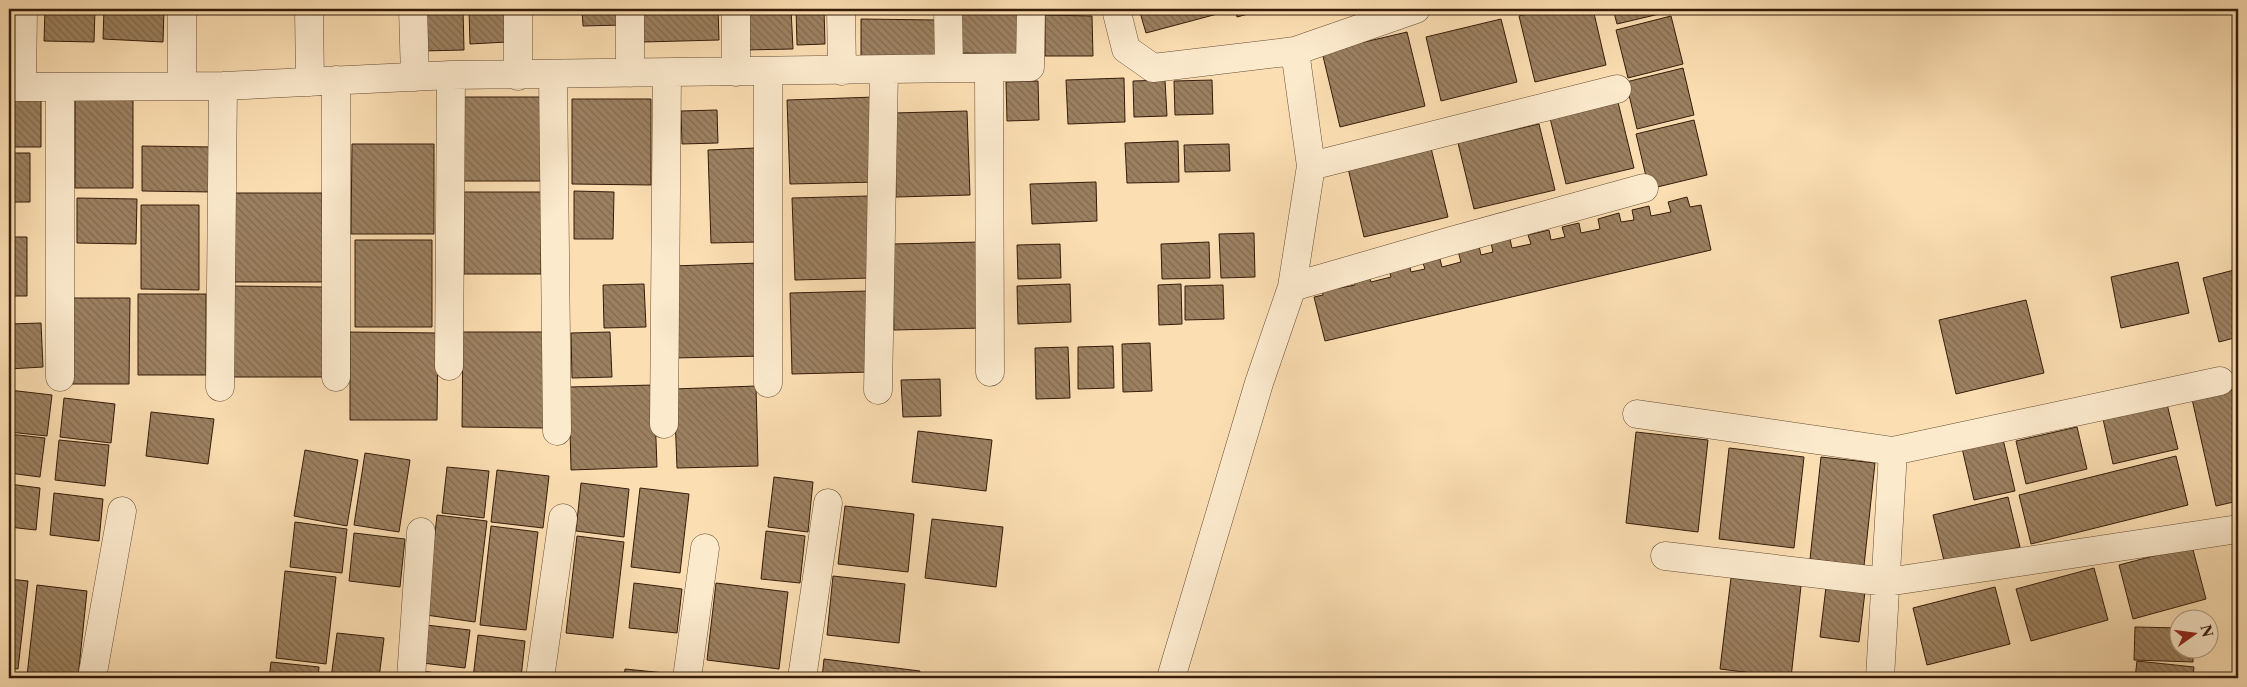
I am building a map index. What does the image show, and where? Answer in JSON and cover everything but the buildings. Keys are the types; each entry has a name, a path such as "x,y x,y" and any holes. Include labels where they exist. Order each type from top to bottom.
{"street":[{"path":"23,9 15,87 224,86 451,75 518,76 1030,67 1031,9"},
{"path":"182,9 182,86"},
{"path":"308,9 323,81 336,377"},
{"path":"413,9 415,77"},
{"path":"518,9 518,76"},
{"path":"630,9 630,73"},
{"path":"736,9 736,72"},
{"path":"842,9 842,71"},
{"path":"948,9 949,68"},
{"path":"1116,9 1126,50 1153,68 1296,51 1416,9"},
{"path":"1172,678 1259,383 1292,287 1312,166 1296,51"},
{"path":"989,68 990,372"},
{"path":"878,390 884,70"},
{"path":"768,72 768,383"},
{"path":"664,424 667,73"},
{"path":"449,366 451,75"},
{"path":"552,75 557,431"},
{"path":"220,387 224,86"},
{"path":"60,87 60,377"},
{"path":"1312,166 1617,89"},
{"path":"1292,287 1451,240 1644,188"},
{"path":"1637,414 1893,451 2220,381"},
{"path":"1880,678 1893,451"},
{"path":"802,678 828,503"},
{"path":"92,678 122,510"},
{"path":"540,678 563,518"},
{"path":"1665,556 1887,582 2238,529"},
{"path":"411,678 421,532"},
{"path":"687,678 705,548"}]}
